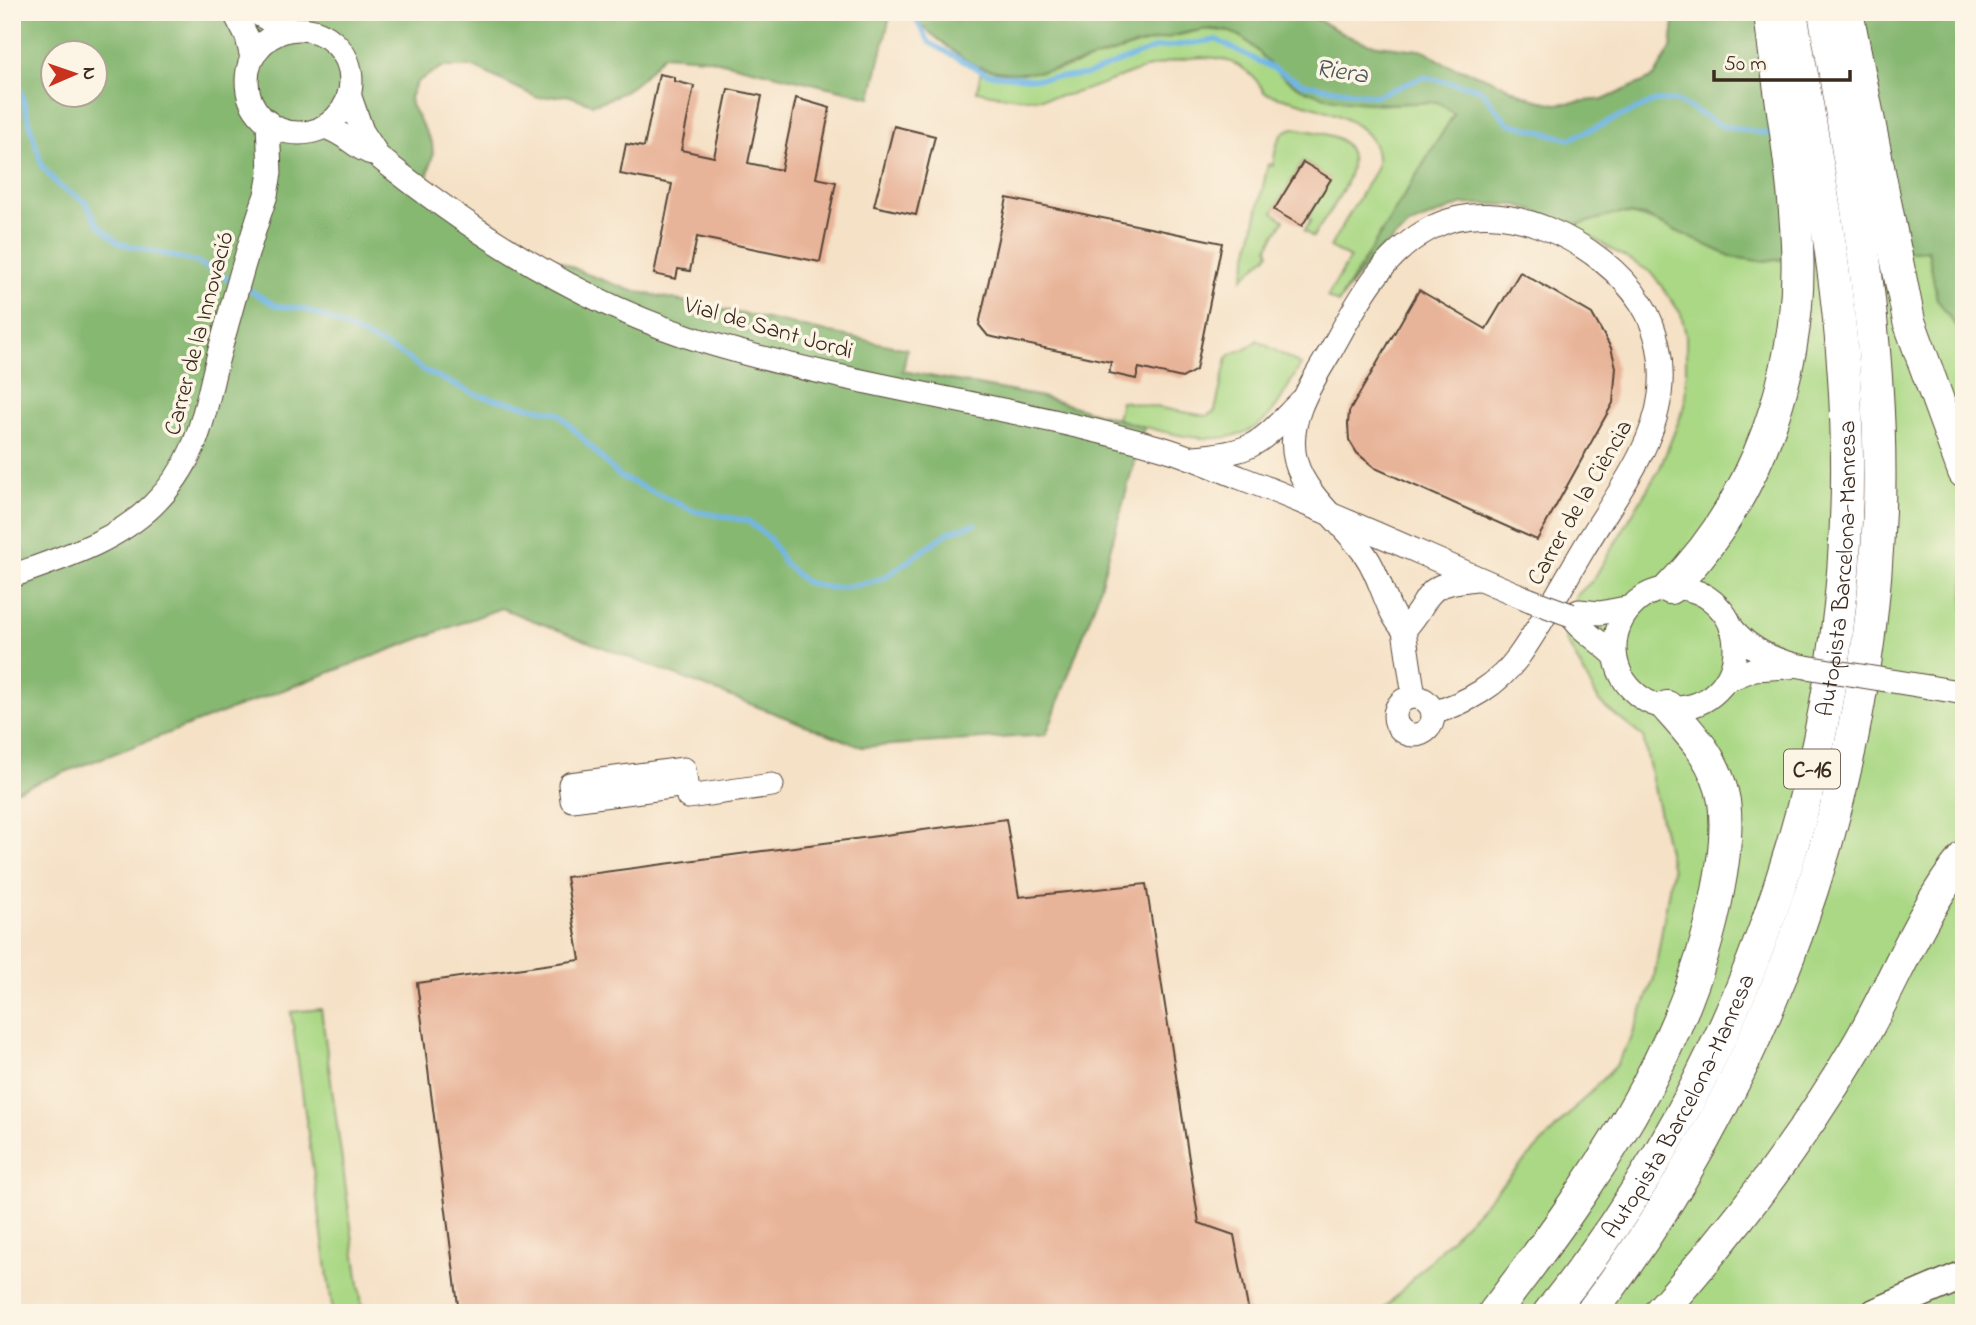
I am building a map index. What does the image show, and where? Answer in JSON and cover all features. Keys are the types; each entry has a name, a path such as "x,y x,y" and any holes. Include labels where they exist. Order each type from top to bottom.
{"highway":[{"path":"1670,588 1700,558 1753,465 1781,394 1789,355 1796,310 1797,244 1770,12"},
{"name":"Autopista Barcelona-Manresa","path":"1549,1313 1615,1225 1659,1154 1701,1078 1746,981 1779,890 1797,830 1826,702 1840,599 1847,507 1846,416 1830,242 1791,12"},
{"name":"Autopista Barcelona-Manresa","path":"1591,1313 1675,1192 1738,1077 1810,903 1836,812 1858,708 1872,605 1879,510 1877,416 1862,236 1824,12"},
{"path":"1847,12 1909,321 1964,472"},
{"path":"1494,1313 1538,1256 1642,1093 1685,1011 1703,954 1723,864 1724,801 1710,759 1698,740 1667,707"},
{"path":"1659,1313 1789,1153 1861,1041 1920,924 1964,857"}],"main road":[{"path":"1875,1313 1964,1275"}],"street":[{"path":"234,12 247,37 252,58"},
{"path":"255,12 286,30"},
{"path":"349,94 337,116 323,127 299,133 282,130 268,122 249,97 248,73 252,58 269,38 286,30 314,31 337,46 349,71 349,94 362,131 374,146 375,154"},
{"name":"Carrer de la Innovació","path":"12,576 108,538 153,506 190,459 200,436 270,173 268,122"},
{"name":"Vial de Sant Jordi","path":"323,127 336,129 365,152 375,154 462,221 554,277 709,343 869,382 1029,413 1100,430 1187,457 1334,515 1479,579 1571,615"},
{"name":"Carrer de la Innovació","path":"270,173 299,133"},
{"name":"Carrer de la Ciència","path":"1303,399 1376,273 1412,239 1433,226 1460,218 1506,216 1528,220 1564,238 1603,264 1626,284 1642,304 1654,328 1662,371 1660,396 1654,422 1637,460 1508,670 1463,703 1433,713"},
{"path":"1187,457 1235,453 1258,444 1303,399"},
{"path":"1303,399 1297,421 1295,460 1302,478 1334,515 1373,568 1396,621 1405,630 1414,697"},
{"path":"1405,630 1426,596 1438,586 1479,579"},
{"path":"1725,681 1735,651 1731,627 1725,614 1710,599 1691,590 1670,588 1649,593 1631,607 1616,635 1615,656 1622,677 1637,694 1667,707 1686,707 1704,700 1725,681 1754,669 1779,670 1800,666"},
{"path":"1615,656 1595,636 1574,623 1571,615 1579,611 1600,613 1631,607"},
{"path":"1731,627 1745,643 1763,654 1800,666 1964,693"},
{"path":"1414,697 1424,700 1433,713 1433,720 1425,733 1411,735 1402,731 1395,718 1396,710 1402,701 1414,697"},
{"path":"686,785 688,797 772,785"}],"green space":[{"path":"12,12 891,12 871,97 705,58 663,55 632,86 614,97 592,104 567,95 538,98 474,67 442,67 417,82 410,97 411,105 432,143 433,154 427,178 522,242 584,273 630,290 907,349 903,371 1042,397 1144,427 1096,601 1046,735 862,747 501,608 12,792"},
{"path":"905,12 1303,12 1348,36 1370,44 1426,51 1445,64 1488,78 1533,99 1556,104 1605,99 1654,77 1671,48 1675,12 1964,12 1964,338 1937,299 1928,250 1759,261 1732,257 1644,216 1621,213 1572,226 1518,205 1463,204 1410,225 1374,255 1338,303 1454,114 1438,102 1360,103 1322,96 1287,80 1241,37 1213,29 1136,45 1046,71 1000,72 969,62"},
{"path":"1205,29 1238,33 1254,48 1379,105 1438,101 1454,114 1338,303 1327,297 1350,258 1330,247 1376,169 1376,151 1369,136 1356,125 1320,108 1265,93 1248,72 1227,61 1203,57 1151,67 1078,92 1053,97 1002,96 977,91 982,66 1023,72 1058,70 1145,43"},
{"path":"1294,128 1337,138 1347,147 1351,159 1350,172 1337,201 1313,237 1304,231 1311,220 1307,218 1330,179 1303,162 1273,212 1284,220 1268,247 1270,253 1243,278 1268,164 1273,165 1280,137"},
{"path":"1621,213 1657,222 1724,251 1759,261 1928,250 1937,299 1964,338 1964,1313 1380,1313 1616,1065 1631,1039 1654,978 1672,870 1643,737 1600,703 1565,638 1576,596 1593,580 1660,468 1685,405 1686,335 1681,314 1652,273 1572,226"},
{"path":"1257,340 1301,365 1274,410 1247,432 1229,437 1191,437 1117,419 1121,401 1206,416 1215,411 1227,358"},
{"path":"321,1009 363,1313 333,1313 291,1012"}],"building":[{"path":"659,74 694,86 681,150 714,157 728,89 762,96 748,163 781,170 796,98 830,108 816,178 836,182 820,262 697,237 690,271 678,269 676,279 654,274 672,184 620,174 626,144 644,147"},
{"path":"894,126 935,136 916,215 874,206"},
{"path":"1303,162 1331,179 1302,226 1274,210"},
{"path":"1007,198 1222,243 1196,370 1182,378 1139,368 1136,379 1109,373 1111,362 988,336 979,325"},
{"path":"1520,272 1592,314 1611,348 1616,367 1613,403 1537,540 1375,468 1357,453 1349,440 1349,412 1419,290 1486,329"},
{"path":"1006,819 1019,897 1146,884 1199,1223 1234,1235 1249,1313 459,1313 417,983 580,960 566,877"}],"waterway":[{"path":"14,12 18,82 42,166 60,187 85,201 98,224 119,243 197,262 232,281"},
{"name":"Riera","path":"911,12 930,43 987,74 1035,79 1086,75 1155,48 1217,40 1304,84 1375,96 1424,77 1480,89 1508,123 1570,139 1655,101 1677,101 1722,126 1770,134"},
{"path":"244,287 277,306 304,309 329,319 403,355 425,371 477,395 558,413 619,476 694,511 748,521 770,539 784,563 805,582 831,588 884,578 949,532 975,524"}]}
